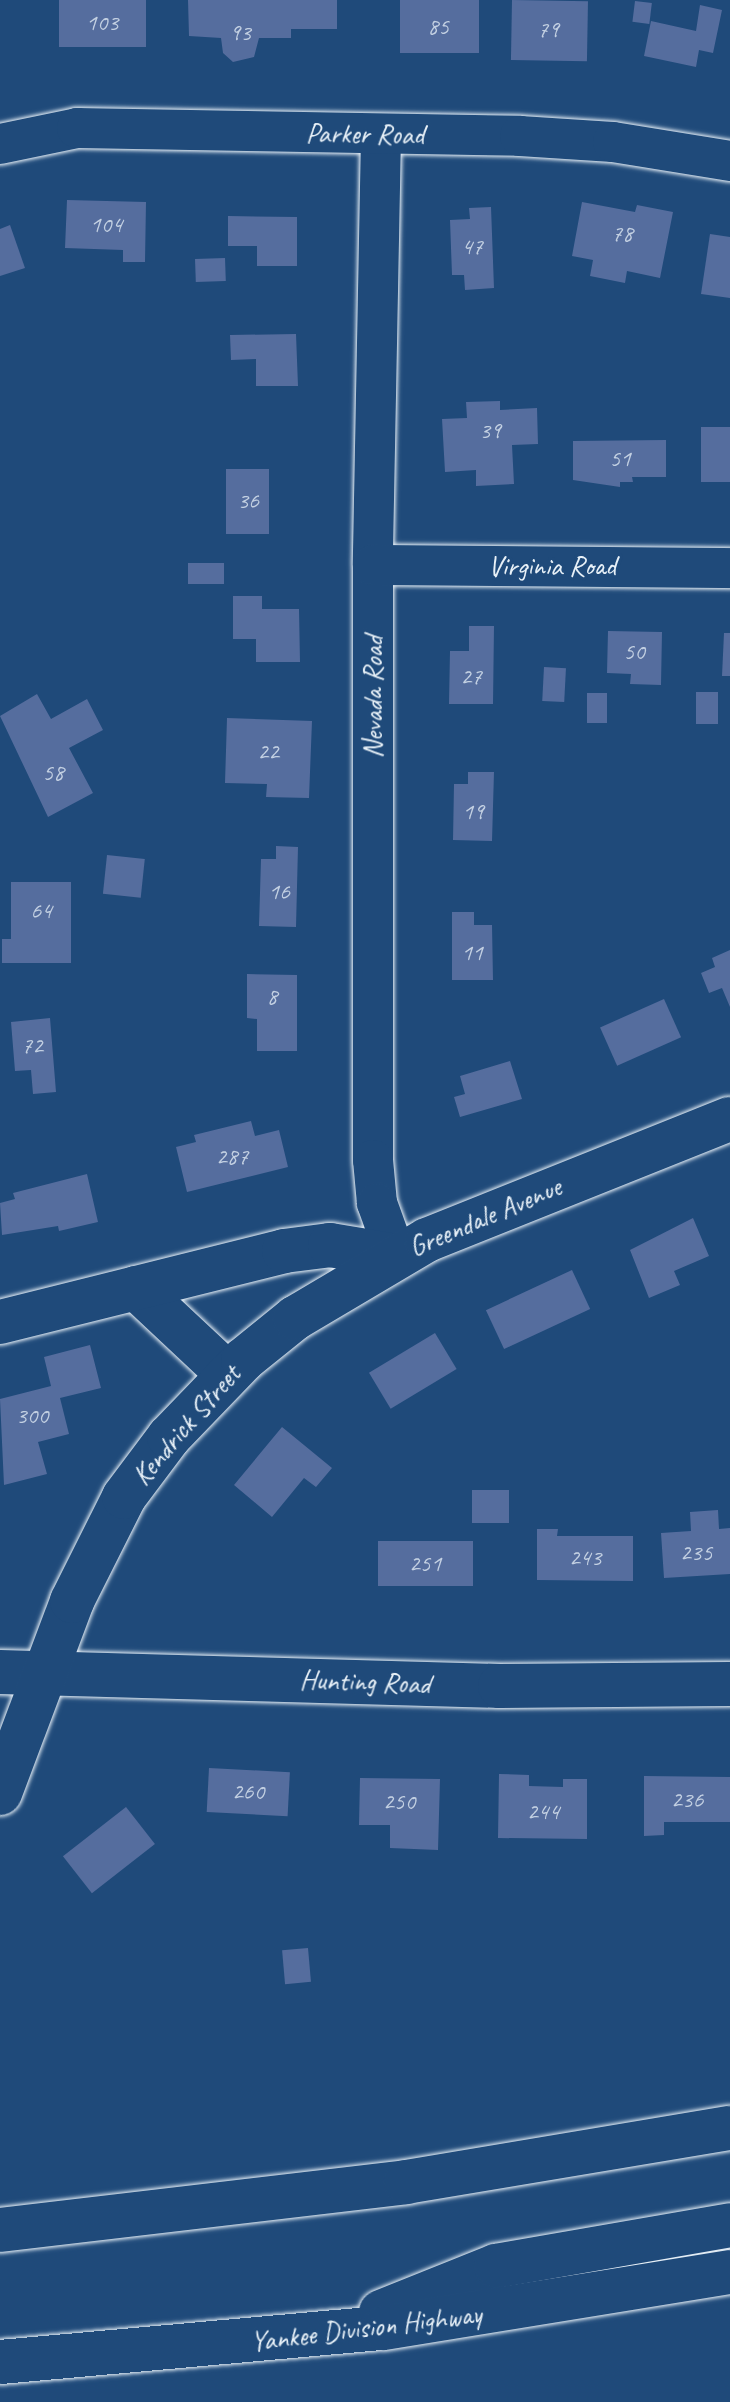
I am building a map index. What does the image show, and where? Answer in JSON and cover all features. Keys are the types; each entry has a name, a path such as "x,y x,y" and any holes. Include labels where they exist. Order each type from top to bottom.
{"main road":[{"name":"Greendale Avenue","path":"0,1322 306,1248 354,1247 396,1256 490,1212 730,1119"},
{"name":"Kendrick Street","path":"0,1793 48,1675 72,1601 124,1497 160,1446 228,1374 295,1318 396,1256"},
{"path":"136,1288 228,1374"},
{"name":"Hunting Road","path":"0,1672 500,1686 730,1684"},
{"path":"0,2230 406,2182 730,2128"},
{"path":"323,2335 496,2266 730,2225"},
{"name":"Yankee Division Highway","path":"0,2362 323,2335 730,2272"}],"street":[{"name":"Parker Road","path":"0,144 37,132 77,128 585,139 730,161"},
{"name":"Nevada Road","path":"381,135 373,565 373,1160 377,1203 396,1256"},
{"name":"Virginia Road","path":"373,565 730,568"}],"building":[{"path":"59,0 146,0 146,47 59,47"},
{"path":"188,0 337,0 337,29 291,29 291,38 259,38 254,57 233,62 223,53 221,38 189,36"},
{"path":"400,0 479,0 479,53 400,53"},
{"path":"512,0 588,1 587,61 511,60"},
{"path":"635,1 652,3 649,24 632,22"},
{"path":"700,5 722,10 713,53 699,50 696,67 644,56 651,21 696,31"},
{"path":"67,200 146,202 145,262 123,262 123,250 65,248"},
{"path":"582,202 635,212 637,205 673,212 660,278 627,271 625,283 590,276 593,260 572,256"},
{"path":"491,207 494,288 465,290 464,275 452,275 450,220 470,219 469,208"},
{"path":"228,216 297,217 297,266 257,266 257,246 228,246"},
{"path":"10,225 25,268 0,276 0,229"},
{"path":"710,234 730,237 730,298 701,294"},
{"path":"225,258 226,281 196,282 195,259"},
{"path":"296,334 298,386 256,386 256,359 231,360 230,335"},
{"path":"500,401 500,410 537,408 538,444 512,445 514,484 476,486 476,470 445,472 442,419 467,418 466,402"},
{"path":"701,427 730,427 730,482 701,482"},
{"path":"666,440 666,477 632,477 633,482 620,482 620,487 573,480 573,441"},
{"path":"226,469 269,469 269,534 226,534"},
{"path":"188,563 224,563 224,584 188,584"},
{"path":"233,596 262,596 262,609 299,609 300,662 256,662 256,639 233,639"},
{"path":"469,626 494,626 493,704 449,704 450,651 469,651"},
{"path":"608,631 662,632 661,685 630,684 631,674 607,673"},
{"path":"724,633 730,633 730,676 722,676"},
{"path":"544,667 566,668 564,702 542,701"},
{"path":"696,692 718,692 718,724 696,724"},
{"path":"587,693 607,693 607,723 587,723"},
{"path":"37,694 51,719 87,699 103,730 69,748 93,793 48,817 0,716"},
{"path":"227,718 312,721 309,798 266,797 267,784 225,783"},
{"path":"468,772 494,772 492,841 453,840 454,784 468,784"},
{"path":"276,846 298,847 296,927 259,926 261,859 276,859"},
{"path":"107,855 145,859 141,898 103,894"},
{"path":"11,882 71,882 71,963 2,963 2,939 11,939"},
{"path":"452,912 474,912 474,925 492,925 493,980 452,980"},
{"path":"730,950 730,1007 722,988 709,993 701,973 715,967 712,958"},
{"path":"247,974 297,975 297,1051 257,1051 257,1019 247,1018"},
{"path":"664,999 681,1037 617,1066 600,1027"},
{"path":"50,1018 56,1092 33,1094 31,1070 15,1071 11,1022"},
{"path":"510,1061 522,1099 460,1117 454,1097 465,1094 460,1076"},
{"path":"251,1121 255,1136 279,1130 288,1167 187,1192 176,1147 196,1142 194,1135"},
{"path":"87,1174 98,1222 59,1231 58,1226 2,1235 0,1203 15,1199 13,1193"},
{"path":"693,1218 709,1256 674,1271 680,1285 649,1298 630,1250"},
{"path":"572,1270 590,1309 504,1349 486,1310"},
{"path":"435,1333 457,1369 391,1409 369,1373"},
{"path":"90,1345 101,1388 60,1398 69,1434 38,1442 47,1474 4,1485 0,1399 51,1386 44,1357"},
{"path":"282,1427 332,1468 316,1487 304,1478 272,1517 234,1485"},
{"path":"472,1490 509,1490 509,1523 472,1523"},
{"path":"718,1510 719,1529 730,1528 730,1574 664,1578 661,1533 691,1531 690,1512"},
{"path":"537,1529 558,1529 557,1536 633,1536 633,1581 537,1580"},
{"path":"378,1541 473,1541 473,1586 378,1586"},
{"path":"209,1768 290,1772 288,1816 207,1812"},
{"path":"499,1774 529,1775 529,1786 563,1787 563,1779 587,1779 587,1839 498,1838"},
{"path":"644,1776 730,1777 730,1822 664,1822 664,1835 644,1836"},
{"path":"360,1778 440,1779 438,1850 390,1848 390,1825 359,1825"},
{"path":"126,1807 155,1844 92,1893 63,1856"},
{"path":"308,1948 311,1982 285,1984 282,1950"}]}
